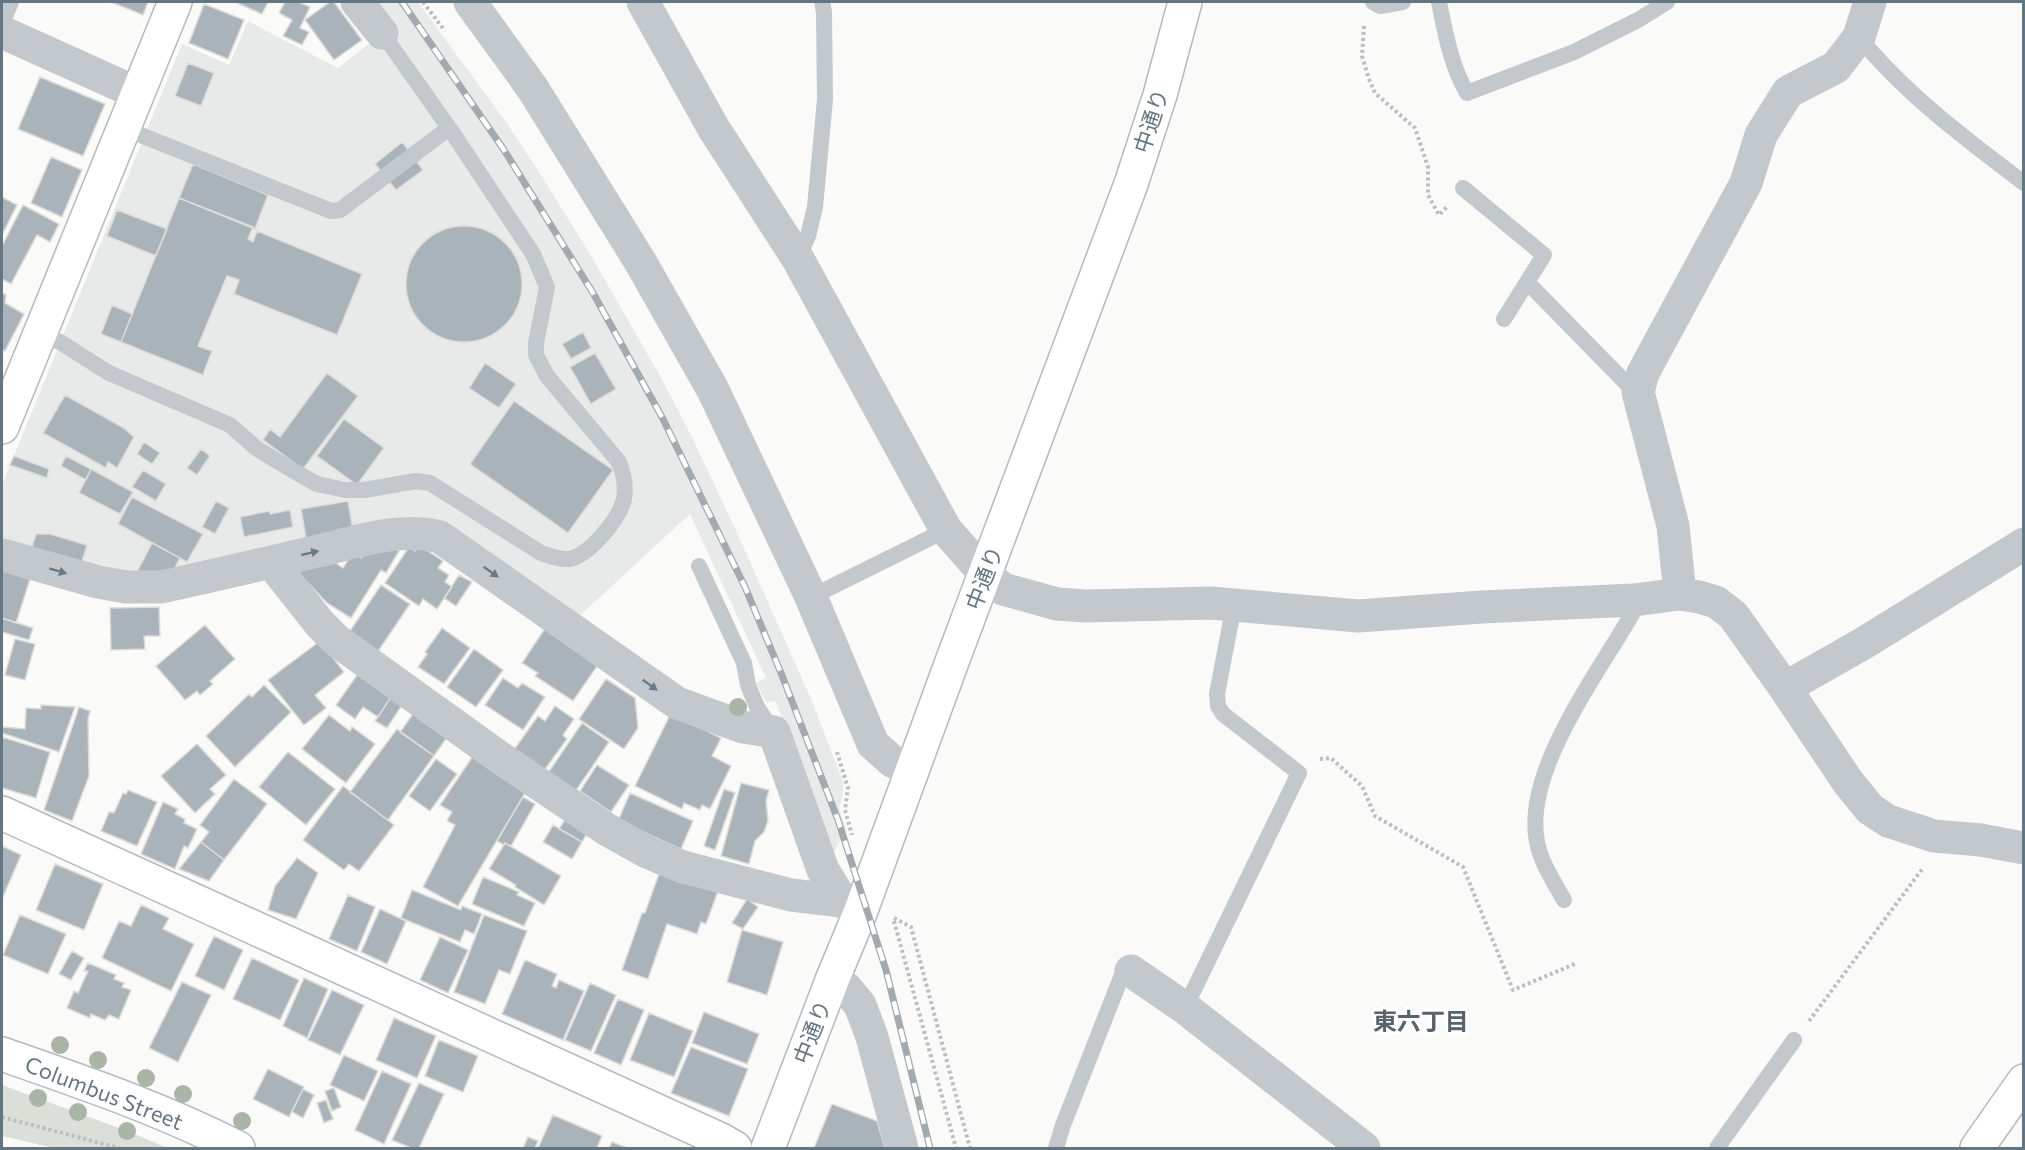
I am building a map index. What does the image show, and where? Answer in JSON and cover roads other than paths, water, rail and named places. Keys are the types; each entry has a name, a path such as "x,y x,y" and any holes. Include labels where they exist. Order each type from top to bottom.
{"street":[{"path":"2,427 175,2"},
{"path":"357,2 382,33"},
{"path":"470,2 533,89 641,263 713,390 811,597 873,744 892,761 912,771"},
{"path":"643,2 714,129 798,259 946,530 986,575 1003,589 1057,604 1086,606 1211,603 1358,616 1482,607 1634,600 1680,594 1699,597 1716,602 1733,615 1848,782 1870,809 1888,821 1934,836 1981,840 2024,848"},
{"name":"中通り","path":"768,1149 833,978 851,907 912,771 1131,184 1160,95 1185,2"},
{"path":"1680,594 1673,526 1638,392 1643,374 1746,183 1761,135 1788,92 1836,67 1859,38 1870,2"},
{"path":"2,32 137,93"},
{"path":"2,555 98,582 126,587 161,587 373,539 411,533 427,533 440,537 677,703 743,727 774,732 823,870 851,907"},
{"path":"1785,688 1864,643 2024,544"},
{"path":"271,562 320,624 336,640 499,757 606,829 647,852 682,867 791,896 851,907"},
{"path":"2,813 721,1140 735,1149"},
{"path":"1131,971 1185,1008 1364,1149"},
{"path":"833,978 846,988 860,1005 872,1037 902,1149"},
{"name":"Columbus Street","path":"2,1054 112,1092 173,1117 238,1149"},
{"path":"1977,1149 2024,1081"}],"lane":[{"path":"2,23 11,2"},
{"path":"798,259 808,236 815,207 825,99 822,2"},
{"path":"1373,2 1380,6 1403,2"},
{"path":"1438,2 1460,82 1467,93 1574,52 1638,20 1667,2"},
{"path":"39,334 60,342 109,374 230,425 256,448 317,484 345,490 364,490 417,481 430,483 542,553 570,559 584,553 619,513 624,498 624,476 619,462 546,376 536,355 536,343 548,287 533,254 382,33"},
{"path":"1859,38 1879,61 1967,140 2024,183"},
{"path":"123,128 331,212 340,210 449,128"},
{"path":"1463,188 1544,255 1504,319"},
{"path":"1527,282 1627,384 1638,392"},
{"path":"811,597 946,530"},
{"path":"699,566 744,663 748,685 757,707 774,732"},
{"path":"1564,900 1537,844 1535,830 1538,795 1569,717 1632,614 1634,600"},
{"path":"1185,1008 1299,773 1222,714 1218,706 1217,694 1234,604"},
{"path":"1056,1149 1063,1125 1122,975 1131,971"},
{"path":"1717,1149 1794,1040"}],"railway":[{"path":"402,2 504,150 593,293 663,419 745,587 838,820 886,970 930,1148"}],"district":[{"name":"東六丁目","path":"1421,1022"}]}
